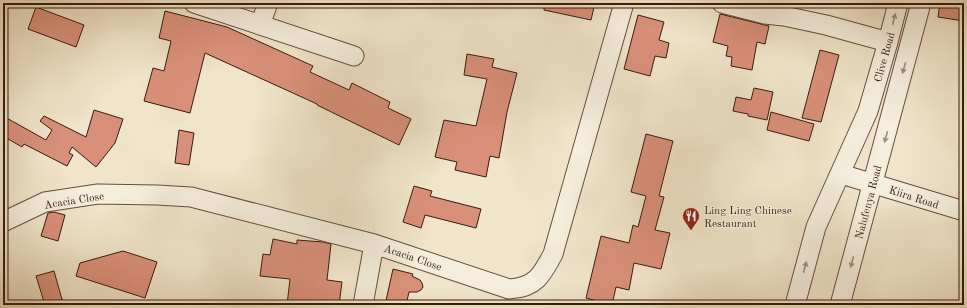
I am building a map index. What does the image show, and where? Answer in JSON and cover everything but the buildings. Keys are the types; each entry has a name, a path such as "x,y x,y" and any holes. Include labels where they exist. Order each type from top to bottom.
{"street":[{"path":"194,3 354,56"},
{"path":"260,25 268,3"},
{"name":"Acacia Close","path":"3,222 45,202 98,194 191,197 374,244 509,289 520,288 535,282 544,271 553,254 624,3"},
{"path":"722,3 765,14 784,16 826,25 888,42"},
{"name":"Clive Road","path":"841,174 868,111 898,3"},
{"name":"Clive Road","path":"896,99 921,3"},
{"name":"Nalufenya Road","path":"840,305 896,99"},
{"path":"795,305 816,227 841,174"},
{"name":"Kiira Road","path":"841,174 964,212"},
{"path":"363,305 374,244"}],"place":[{"name":"Ling Ling Chinese Restaurant","path":"691,231"}]}
